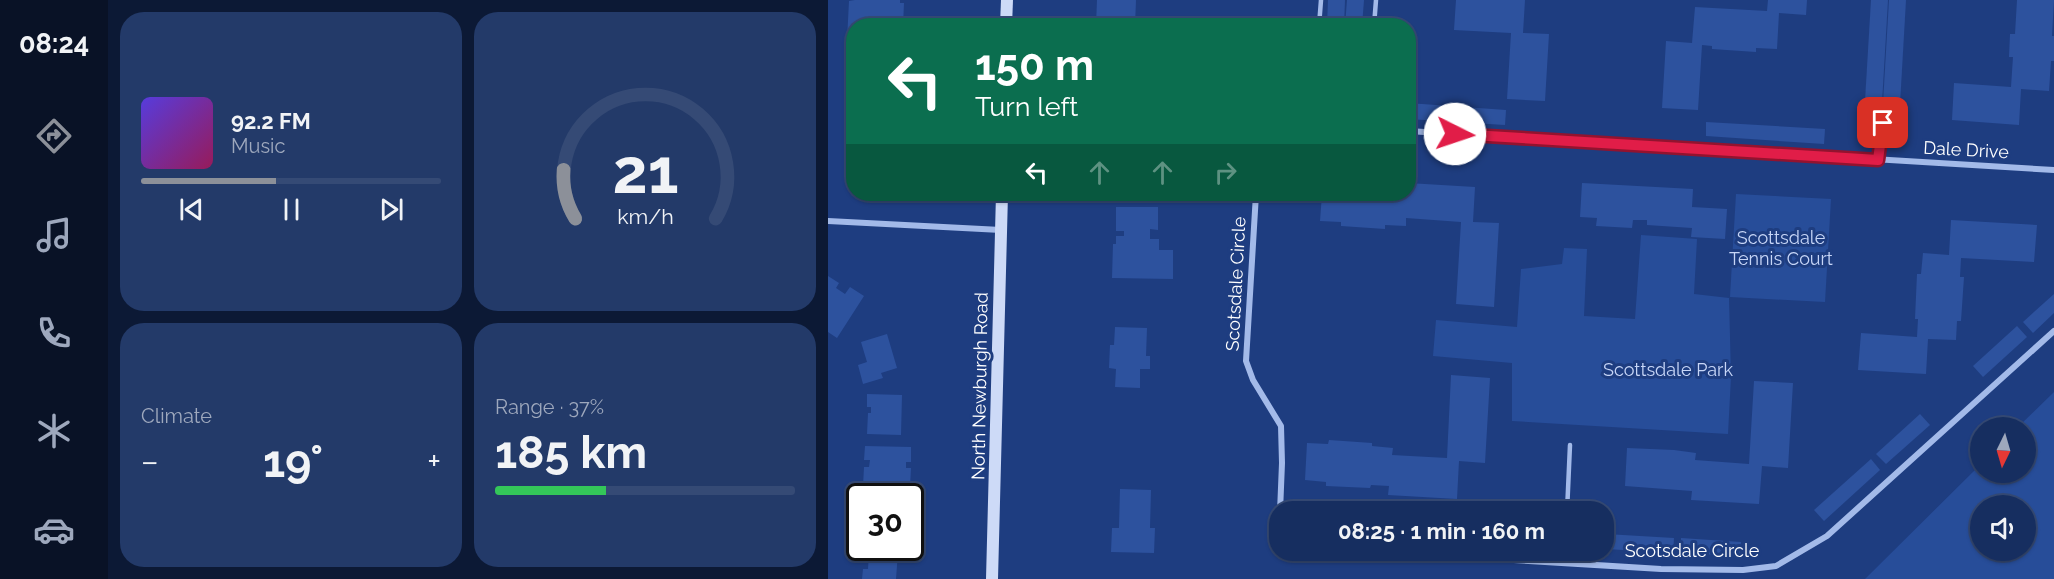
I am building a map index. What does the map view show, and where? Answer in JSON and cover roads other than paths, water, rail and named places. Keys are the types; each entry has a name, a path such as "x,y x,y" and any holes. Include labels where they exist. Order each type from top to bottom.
{"main road":[{"path":"1006,18 1007,0"},
{"name":"North Newburgh Road","path":"992,579 1002,201"}],"street":[{"name":"Dale Drive","path":"1416,131 2054,170"},
{"name":"Scotsdale Circle","path":"1256,201 1246,362 1253,380 1281,426 1280,501"},
{"path":"828,221 1001,230"},
{"name":"Scotsdale Circle","path":"1532,561 1661,569 1743,570 1776,566 1827,536 2054,331"}],"lane":[{"path":"1320,18 1321,0"},
{"path":"1375,18 1376,0"},
{"path":"1878,160 1883,123"},
{"path":"1567,501 1570,445"}],"park label":[{"name":"Scottsdale Tennis Court","path":"1781,248"},
{"name":"Scottsdale Park","path":"1668,370"}]}
